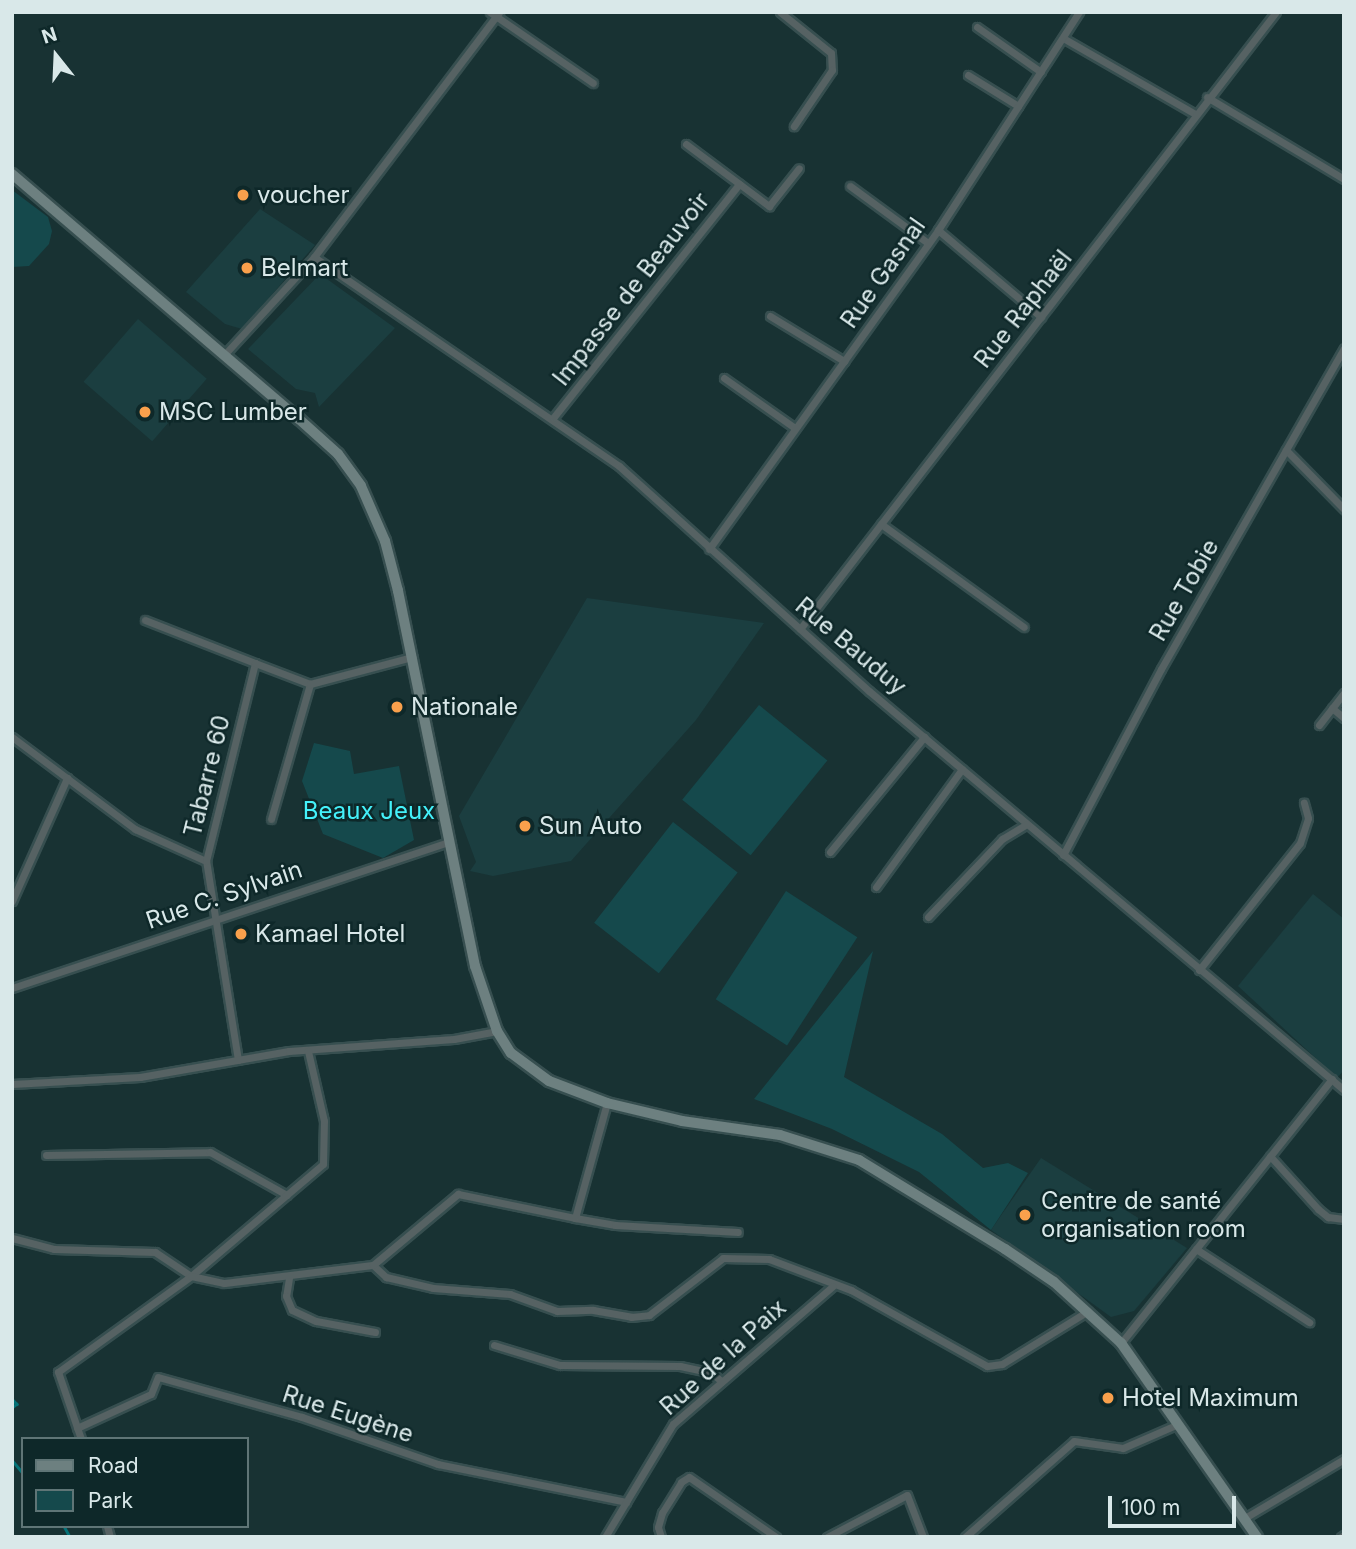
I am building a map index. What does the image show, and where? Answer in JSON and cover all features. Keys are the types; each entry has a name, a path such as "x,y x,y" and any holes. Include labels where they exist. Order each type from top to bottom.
{"main road":[{"path":"12,174 338,454 361,486 385,541 412,657 475,966 497,1031 528,1068 569,1091 607,1103 682,1121 780,1135 859,1160 1005,1249 1089,1311 1121,1343 1257,1537"}],"street":[{"path":"780,12 831,53 832,70 794,126"},
{"name":"Rue Gasnal","path":"709,549 938,230 1079,12"},
{"name":"Rue Raphaël","path":"800,629 1207,97 1276,12"},
{"path":"224,355 314,257 495,14 593,83"},
{"path":"977,27 1041,72"},
{"path":"1063,37 1195,114"},
{"path":"968,75 1018,106"},
{"path":"1207,97 1344,179"},
{"path":"686,144 771,207 799,168"},
{"name":"Impasse de Beauvoir","path":"554,418 739,184"},
{"path":"850,186 928,243"},
{"path":"938,230 1041,317"},
{"name":"Rue Bauduy","path":"314,257 554,418 619,466 709,549 924,737 1344,1090"},
{"path":"770,316 844,361"},
{"name":"Rue Tobie","path":"1063,855 1161,669 1344,348"},
{"path":"724,378 795,428"},
{"path":"1286,450 1344,509"},
{"path":"881,524 1024,626"},
{"path":"145,620 310,684 412,657"},
{"name":"Tabarre 60","path":"238,1060 206,861 255,663"},
{"path":"271,819 310,684"},
{"path":"1318,725 1344,693"},
{"path":"1332,708 1344,718"},
{"path":"12,737 135,829 206,861"},
{"path":"830,852 924,737"},
{"path":"876,887 962,769"},
{"path":"12,901 67,778"},
{"path":"1199,970 1300,843 1308,818 1304,803"},
{"path":"928,917 1002,839 1027,824"},
{"name":"Rue C. Sylvain","path":"12,988 449,842"},
{"path":"12,1084 140,1077 238,1060 454,1039 497,1031"},
{"path":"80,1437 56,1376 191,1276 323,1164 324,1121 309,1051"},
{"path":"1121,1343 1332,1079"},
{"path":"575,1218 607,1103"},
{"path":"46,1155 210,1152 287,1195"},
{"path":"1270,1156 1318,1209 1328,1217 1344,1219"},
{"path":"12,1238 54,1249 155,1252 191,1276 224,1283 289,1278 373,1265 458,1194 615,1225 738,1232"},
{"path":"1196,1249 1309,1322"},
{"path":"373,1265 386,1277 433,1288 510,1294 557,1311 593,1310 631,1317 649,1315 723,1258 769,1259 833,1286 851,1290 987,1366 1002,1364 1089,1311"},
{"path":"289,1278 286,1296 292,1310 316,1321 375,1332"},
{"name":"Rue de la Paix","path":"605,1537 673,1424 833,1286"},
{"path":"494,1345 560,1365 680,1366 712,1373 722,1382"},
{"name":"Rue Eugène","path":"77,1428 151,1394 158,1377 302,1417 438,1464 626,1502"},
{"path":"965,1537 1074,1441 1123,1448 1176,1424"},
{"path":"1243,1519 1344,1459"},
{"path":"661,1537 658,1527 662,1513 681,1482 689,1477 776,1537"},
{"path":"827,1537 907,1495 923,1537"}],"shaded area":[{"path":"260,209 315,245 242,329 225,324 186,292"},
{"path":"320,274 395,328 319,407 315,393 296,389 248,349"},
{"name":"MSC Lumber","path":"138,319 207,379 152,441 84,382"},
{"path":"587,598 764,623 696,720 571,861 493,876 470,871 476,862 459,816"},
{"path":"1313,894 1344,919 1344,1070 1337,1078 1238,986"},
{"path":"1041,1158 1187,1248 1134,1311 1111,1317 991,1230"}],"green space":[{"path":"12,190 48,217 52,231 49,244 29,266 12,267"},
{"path":"759,705 827,760 751,855 682,800"},
{"name":"Beaux Jeux","path":"314,743 350,751 354,774 399,766 414,840 383,858 323,834 302,781"},
{"path":"673,822 738,872 659,973 594,923"},
{"path":"786,891 857,937 787,1045 716,999"},
{"path":"873,951 844,1077 942,1134 983,1168 1008,1163 1028,1173 991,1230 919,1172 832,1129 754,1099"}],"waterway":[{"path":"12,1399 17,1404 12,1408"},
{"path":"12,1460 21,1471"},
{"path":"65,1528 70,1537"}],"place":[{"name":"voucher","path":"243,195"},
{"name":"Belmart","path":"247,268"},
{"name":"MSC Lumber","path":"145,412"},
{"name":"Nationale","path":"397,707"},
{"name":"Sun Auto","path":"525,826"},
{"name":"Kamael Hotel","path":"241,934"},
{"name":"Centre de santé organisation room","path":"1025,1215"},
{"name":"Hotel Maximum","path":"1108,1398"}]}
